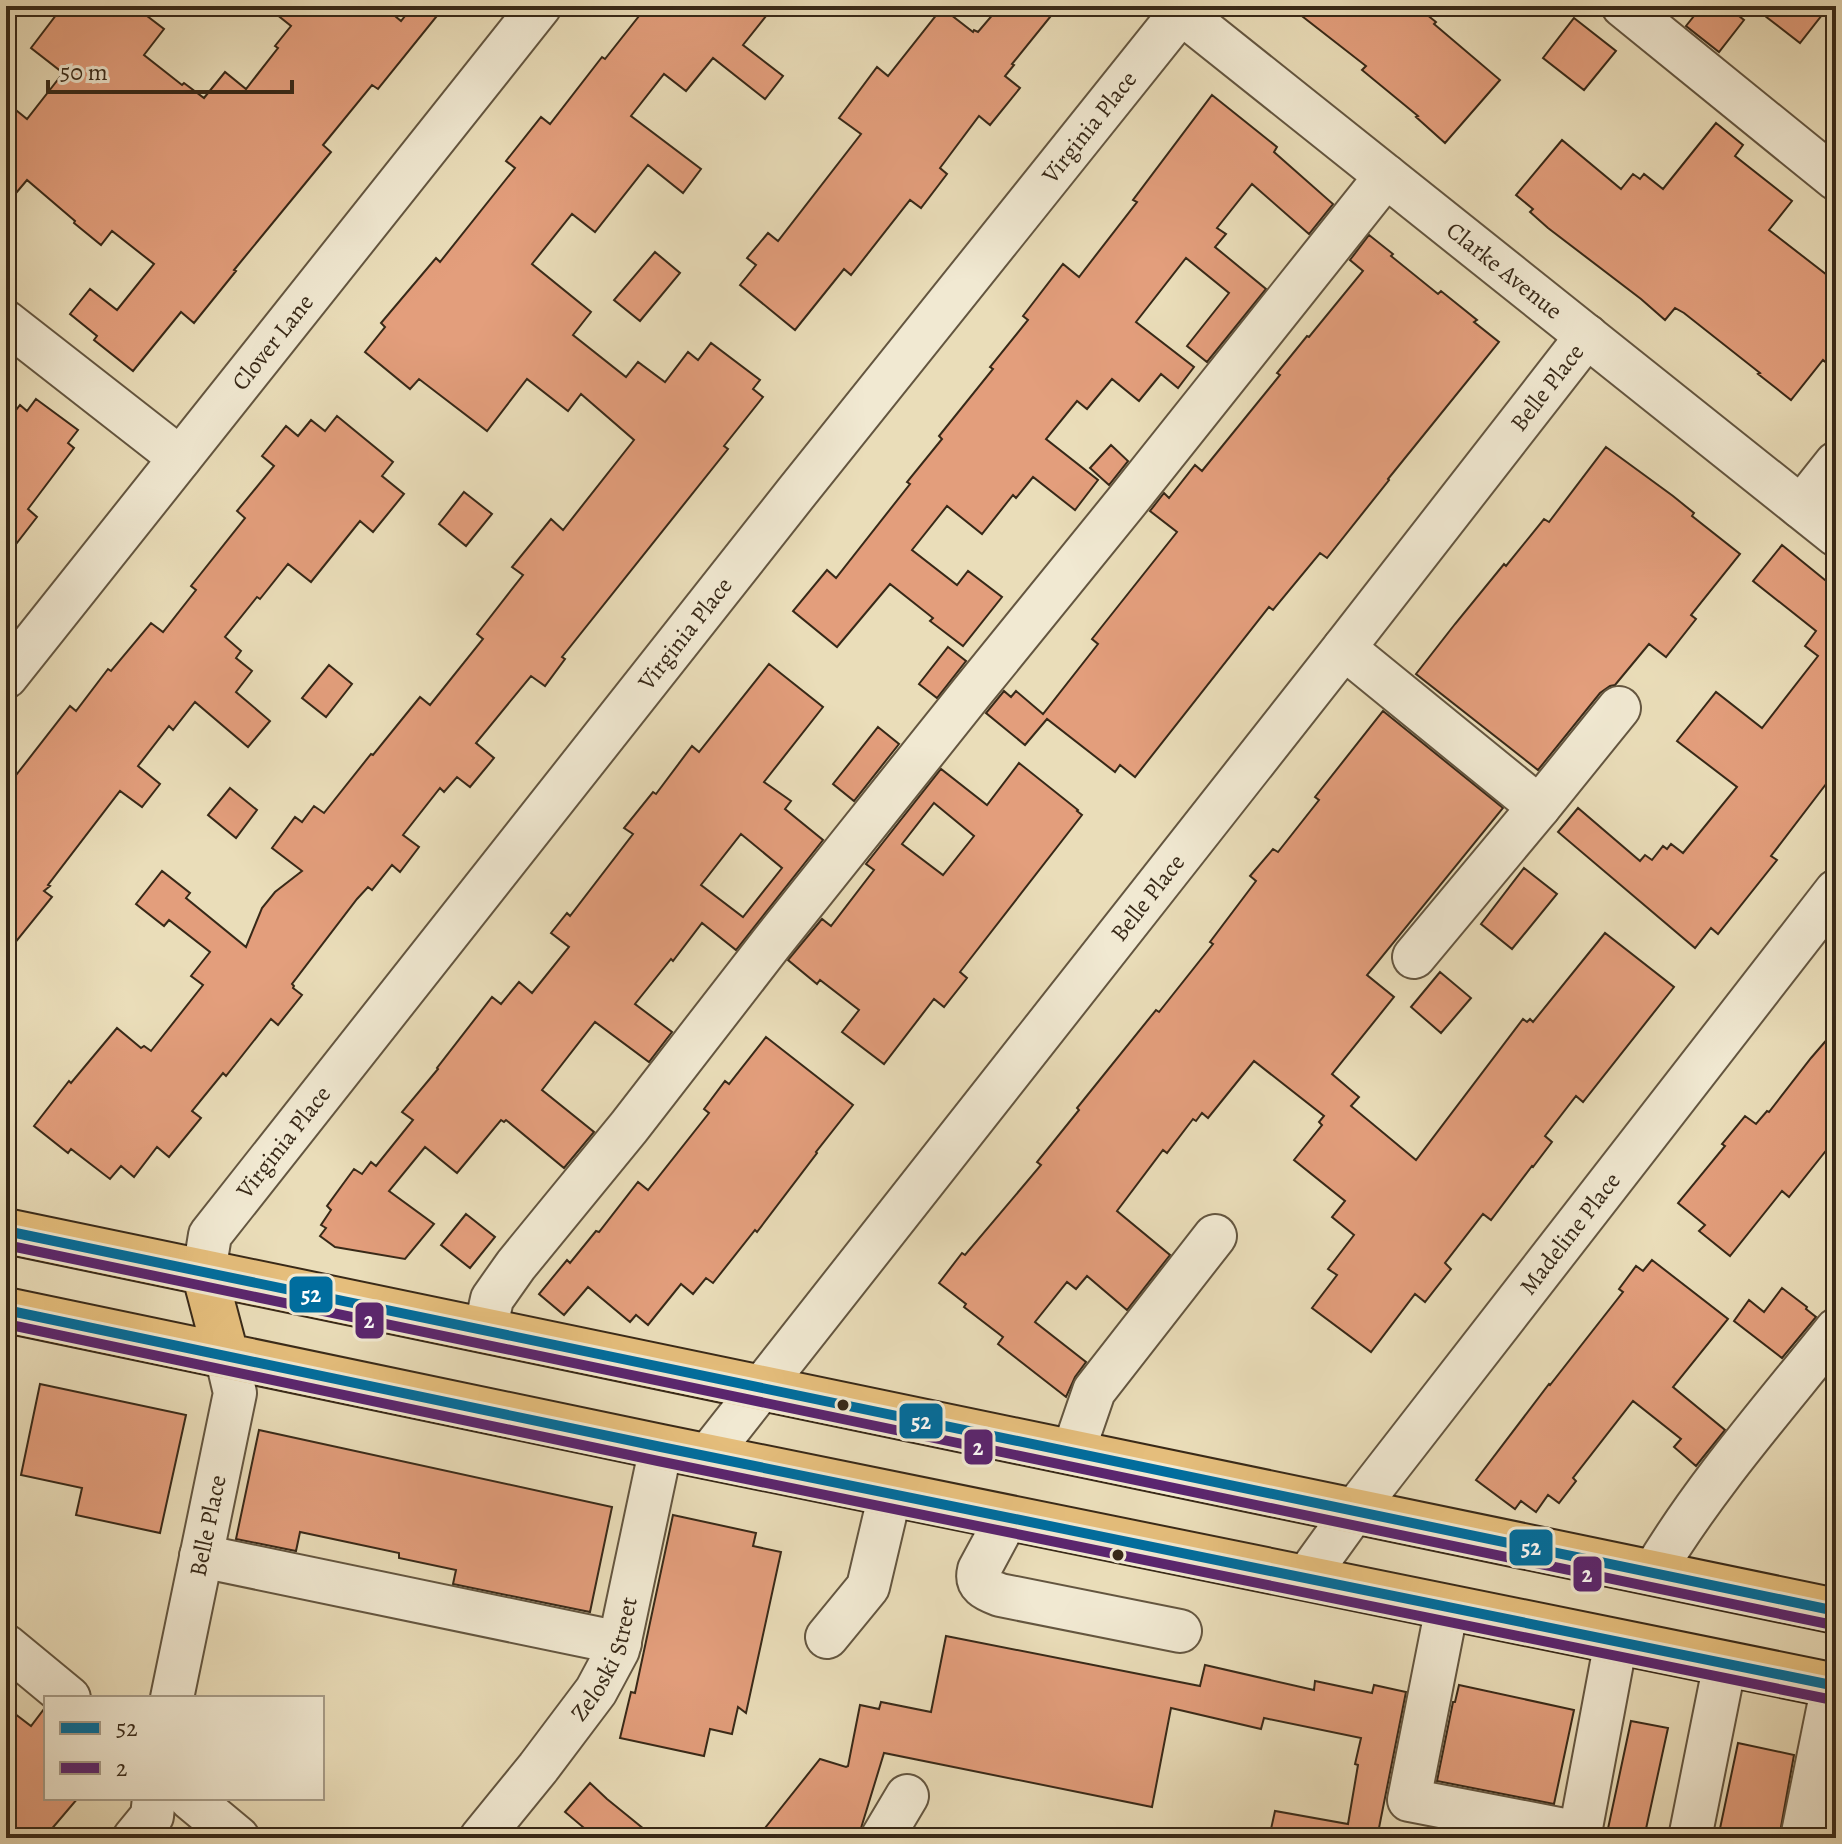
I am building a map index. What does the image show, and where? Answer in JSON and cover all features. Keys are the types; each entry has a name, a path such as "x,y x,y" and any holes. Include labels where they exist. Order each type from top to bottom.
{"main road":[{"path":"11,1240 204,1272 1836,1611"},
{"path":"204,1272 226,1355"},
{"path":"6,1310 707,1457 1834,1685"}],"street":[{"name":"Clover Lane","path":"6,677 540,6"},
{"path":"1623,6 1836,179"},
{"name":"Clarke Avenue","path":"1180,8 1836,535"},
{"name":"Virginia Place","path":"204,1272 210,1235 1180,8"},
{"path":"485,1331 492,1299 516,1265 620,1139 770,945 1386,176"},
{"path":"6,322 180,458"},
{"name":"Belle Place","path":"707,1457 1587,336"},
{"path":"1801,507 1836,463"},
{"path":"1344,648 1539,807"},
{"path":"1414,957 1619,708"},
{"name":"Madeline Place","path":"1306,1578 1355,1510 1836,891"},
{"path":"1073,1452 1094,1391 1215,1236"},
{"path":"1653,1573 1679,1529 1703,1497 1836,1330"},
{"name":"Belle Place","path":"172,1696 235,1393 226,1355"},
{"name":"Zeloski Street","path":"481,1838 596,1691 618,1650 661,1447"},
{"path":"827,1637 868,1587 890,1494"},
{"path":"1007,1518 979,1570 980,1584 986,1590 1180,1631"},
{"path":"201,1556 620,1643"},
{"path":"1447,1607 1409,1800 1580,1833 1616,1641"},
{"path":"6,1646 67,1696"},
{"path":"1690,1838 1725,1663"},
{"path":"1802,1838 1834,1685"},
{"path":"882,1838 907,1796"},
{"path":"134,1838 152,1816 154,1800"},
{"path":"192,1800 238,1838"}],"building":[{"path":"63,6 134,6 164,29 144,55 204,98 225,72 246,89 278,48 275,46 291,26 266,6 383,6 401,21 413,6 445,6 378,89 372,85 323,145 331,152 194,323 181,312 133,371 94,340 97,336 70,314 90,289 117,310 154,264 112,231 101,245 27,180 6,205 6,102 27,119 63,73 31,48"},
{"path":"647,6 774,6 743,45 783,76 765,99 713,58 686,91 664,74 631,116 701,169 683,193 648,165 595,232 572,214 532,264 591,312 573,335 626,377 638,362 665,382 688,352 698,360 711,343 760,380 753,389 763,397 724,446 728,449 562,657 565,659 545,686 531,676 476,743 494,758 470,787 457,777 444,792 440,788 403,835 419,847 400,872 392,865 372,890 368,887 357,899 292,984 302,995 278,1025 271,1019 226,1076 223,1073 192,1111 201,1118 169,1157 157,1147 134,1177 121,1166 110,1179 71,1149 68,1153 34,1126 117,1028 141,1048 144,1046 151,1051 203,985 191,976 210,952 169,920 164,926 136,904 162,871 190,893 186,898 246,947 262,908 275,892 302,871 272,848 295,817 302,822 314,806 324,813 420,697 430,705 483,639 477,634 523,575 512,567 551,519 563,530 634,440 581,394 568,411 527,379 487,431 419,379 410,389 365,352 385,327 381,323 436,258 440,262 515,168 506,161 541,117 550,124"},
{"path":"1000,6 1059,6 1005,76 1020,88 990,125 979,116 940,168 947,174 921,208 910,200 851,275 844,269 795,330 740,285 756,265 747,258 768,233 778,241 861,134 839,118 877,67 888,76 942,8 973,32 978,32"},
{"path":"1289,6 1416,6 1500,80 1445,143 1418,116 1362,70 1366,66"},
{"path":"1702,6 1726,6 1744,20 1719,52 1686,26"},
{"path":"1752,6 1829,6 1800,43"},
{"path":"1574,18 1616,51 1584,90 1543,58"},
{"path":"1212,95 1277,147 1274,152 1333,204 1309,234 1252,184 1217,228 1226,234 1215,247 1266,289 1207,362 1187,346 1229,293 1186,258 1136,322 1194,367 1178,388 1161,374 1139,401 1112,379 1087,409 1077,401 1046,439 1098,480 1075,510 1033,477 1016,498 1013,495 982,534 947,506 912,550 957,585 968,571 1002,597 963,646 890,584 837,647 793,611 827,570 836,578 910,484 907,482 993,369 990,367 1028,320 1023,316 1063,264 1079,277 1137,202 1133,200"},
{"path":"1716,123 1743,145 1735,156 1792,201 1769,230 1836,282 1836,371 1823,360 1791,400 1684,313 1675,308 1665,320 1548,228 1530,212 1533,209 1516,195 1562,140 1621,189 1633,174 1640,179 1644,174 1663,189"},
{"path":"1369,235 1438,294 1441,291 1477,320 1474,322 1499,342 1327,558 1320,553 1273,610 1269,607 1135,777 1120,765 1115,772 1047,719 1025,745 986,713 1004,691 1011,697 1016,691 1043,714 1098,644 1092,639 1177,532 1150,511 1164,493 1169,498 1195,465 1202,471 1280,375 1277,373 1363,271 1350,260"},
{"path":"655,252 680,273 640,321 614,300"},
{"path":"36,399 78,430 68,443 74,448 28,509 37,517 6,557 6,423 20,405 27,411"},
{"path":"337,416 393,462 382,476 404,494 373,532 360,521 311,582 288,564 225,637 241,651 236,658 252,671 236,692 270,721 248,747 195,702 173,730 169,726 138,766 160,784 142,807 120,791 48,885 44,891 52,897 6,954 6,788 70,706 76,711 108,669 111,671 151,623 163,632 196,590 191,586 245,518 237,511 274,466 262,456 286,426 298,436 311,420 325,431"},
{"path":"1111,445 1128,461 1109,485 1090,468"},
{"path":"1606,447 1673,496 1694,513 1692,516 1740,554 1691,615 1696,619 1666,657 1649,644 1615,685 1600,693 1538,770 1416,674 1504,564 1506,566 1544,519 1549,522"},
{"path":"464,492 492,514 466,546 439,524"},
{"path":"1782,545 1836,589 1836,771 1771,856 1777,860 1718,934 1711,928 1695,948 1558,832 1578,808 1640,861 1645,855 1652,860 1663,846 1667,849 1671,844 1683,853 1737,787 1677,741 1716,692 1762,728 1818,656 1805,646 1816,631 1753,581"},
{"path":"948,647 966,661 937,698 919,684"},
{"path":"769,664 823,707 764,782 791,801 785,809 823,840 736,950 702,923 635,1004 672,1032 649,1062 595,1022 542,1090 594,1132 564,1168 506,1120 501,1120 457,1173 425,1147 389,1191 434,1224 405,1259 335,1247 320,1236 326,1228 321,1225 331,1210 327,1206 354,1169 362,1174 371,1162 376,1166 413,1120 402,1112 492,997 501,1004 519,982 532,993 569,947 551,933 567,913 570,916 633,834 624,828 653,792 656,794 692,746 699,752","holes":["741,834 782,868 743,917 701,885"]},
{"path":"329,665 352,684 326,717 302,698"},
{"path":"1383,711 1503,808 1367,975 1394,997 1332,1074 1359,1097 1351,1106 1416,1160 1523,1019 1533,1022 1605,933 1674,987 1583,1102 1576,1096 1545,1136 1552,1142 1491,1220 1483,1214 1445,1263 1451,1269 1425,1302 1415,1294 1371,1352 1312,1308 1337,1275 1328,1269 1354,1235 1332,1217 1345,1201 1294,1160 1322,1125 1319,1122 1324,1116 1254,1061 1208,1118 1202,1113 1196,1121 1193,1119 1167,1153 1163,1150 1117,1211 1170,1255 1127,1310 1087,1276 1076,1289 1067,1282 1035,1322 1086,1362 1066,1397 998,1344 1003,1337 939,1283 1041,1165 1037,1162 1079,1110 1077,1108 1213,944 1210,942 1256,881 1250,876 1273,849 1278,852 1319,800 1315,797"},
{"path":"878,727 899,744 854,801 833,784"},
{"path":"1019,763 1082,815 960,972 967,978 944,1007 934,999 884,1064 842,1032 859,1010 820,980 817,984 788,960 822,919 831,926 874,870 866,864 941,769 987,805","holes":["934,803 974,836 943,875 902,844"]},
{"path":"230,788 257,810 236,838 208,815"},
{"path":"1524,868 1557,894 1512,949 1481,924"},
{"path":"1440,972 1471,998 1441,1033 1411,1007"},
{"path":"1836,1029 1836,1138 1789,1197 1782,1191 1730,1256 1699,1231 1705,1225 1678,1203 1725,1146 1722,1144 1745,1116 1756,1124 1769,1112"},
{"path":"766,1037 853,1105 757,1232 755,1230 713,1283 706,1278 693,1294 681,1284 648,1325 636,1315 630,1322 588,1287 564,1315 539,1294 567,1260 570,1263 596,1231 599,1232 638,1182 648,1190 709,1113 704,1109 725,1081 729,1084"},
{"path":"466,1214 495,1237 470,1268 441,1245"},
{"path":"1652,1260 1728,1319 1673,1387 1725,1430 1696,1466 1674,1447 1681,1439 1633,1401 1573,1478 1576,1481 1559,1503 1548,1495 1536,1512 1521,1501 1515,1509 1476,1480 1623,1292 1619,1289 1636,1266 1643,1271"},
{"path":"1782,1288 1816,1317 1782,1358 1734,1321 1749,1300 1764,1312"},
{"path":"40,1384 186,1415 160,1533 76,1515 82,1488 21,1475"},
{"path":"259,1430 612,1507 590,1612 453,1584 456,1570 399,1558 399,1553 300,1532 296,1551 236,1539"},
{"path":"673,1515 756,1533 753,1546 781,1552 746,1713 738,1707 732,1734 710,1729 704,1756 620,1738 631,1692 635,1693"},
{"path":"946,1636 1200,1686 1205,1665 1314,1690 1315,1681 1372,1693 1374,1685 1406,1692 1377,1838 1269,1838 1275,1811 1348,1824 1361,1738 1264,1718 1261,1729 1171,1708 1152,1807 884,1753 858,1838 757,1838 820,1759 848,1766 860,1705 879,1709 881,1702 931,1712"},
{"path":"1459,1685 1574,1710 1554,1804 1437,1781"},
{"path":"6,1707 31,1726 44,1709 44,1800 76,1800 44,1838 18,1838 6,1828"},
{"path":"1631,1721 1668,1728 1644,1838 1606,1838"},
{"path":"1738,1743 1794,1755 1779,1838 1718,1838"},
{"path":"590,1783 655,1838 596,1838 565,1812"}],"transit line":[{"name":"52","path":"6,1231 1836,1611"},
{"name":"2","path":"6,1245 1833,1625"},
{"name":"52","path":"6,1310 1836,1686"},
{"name":"2","path":"6,1324 658,1461 1833,1700"}]}
